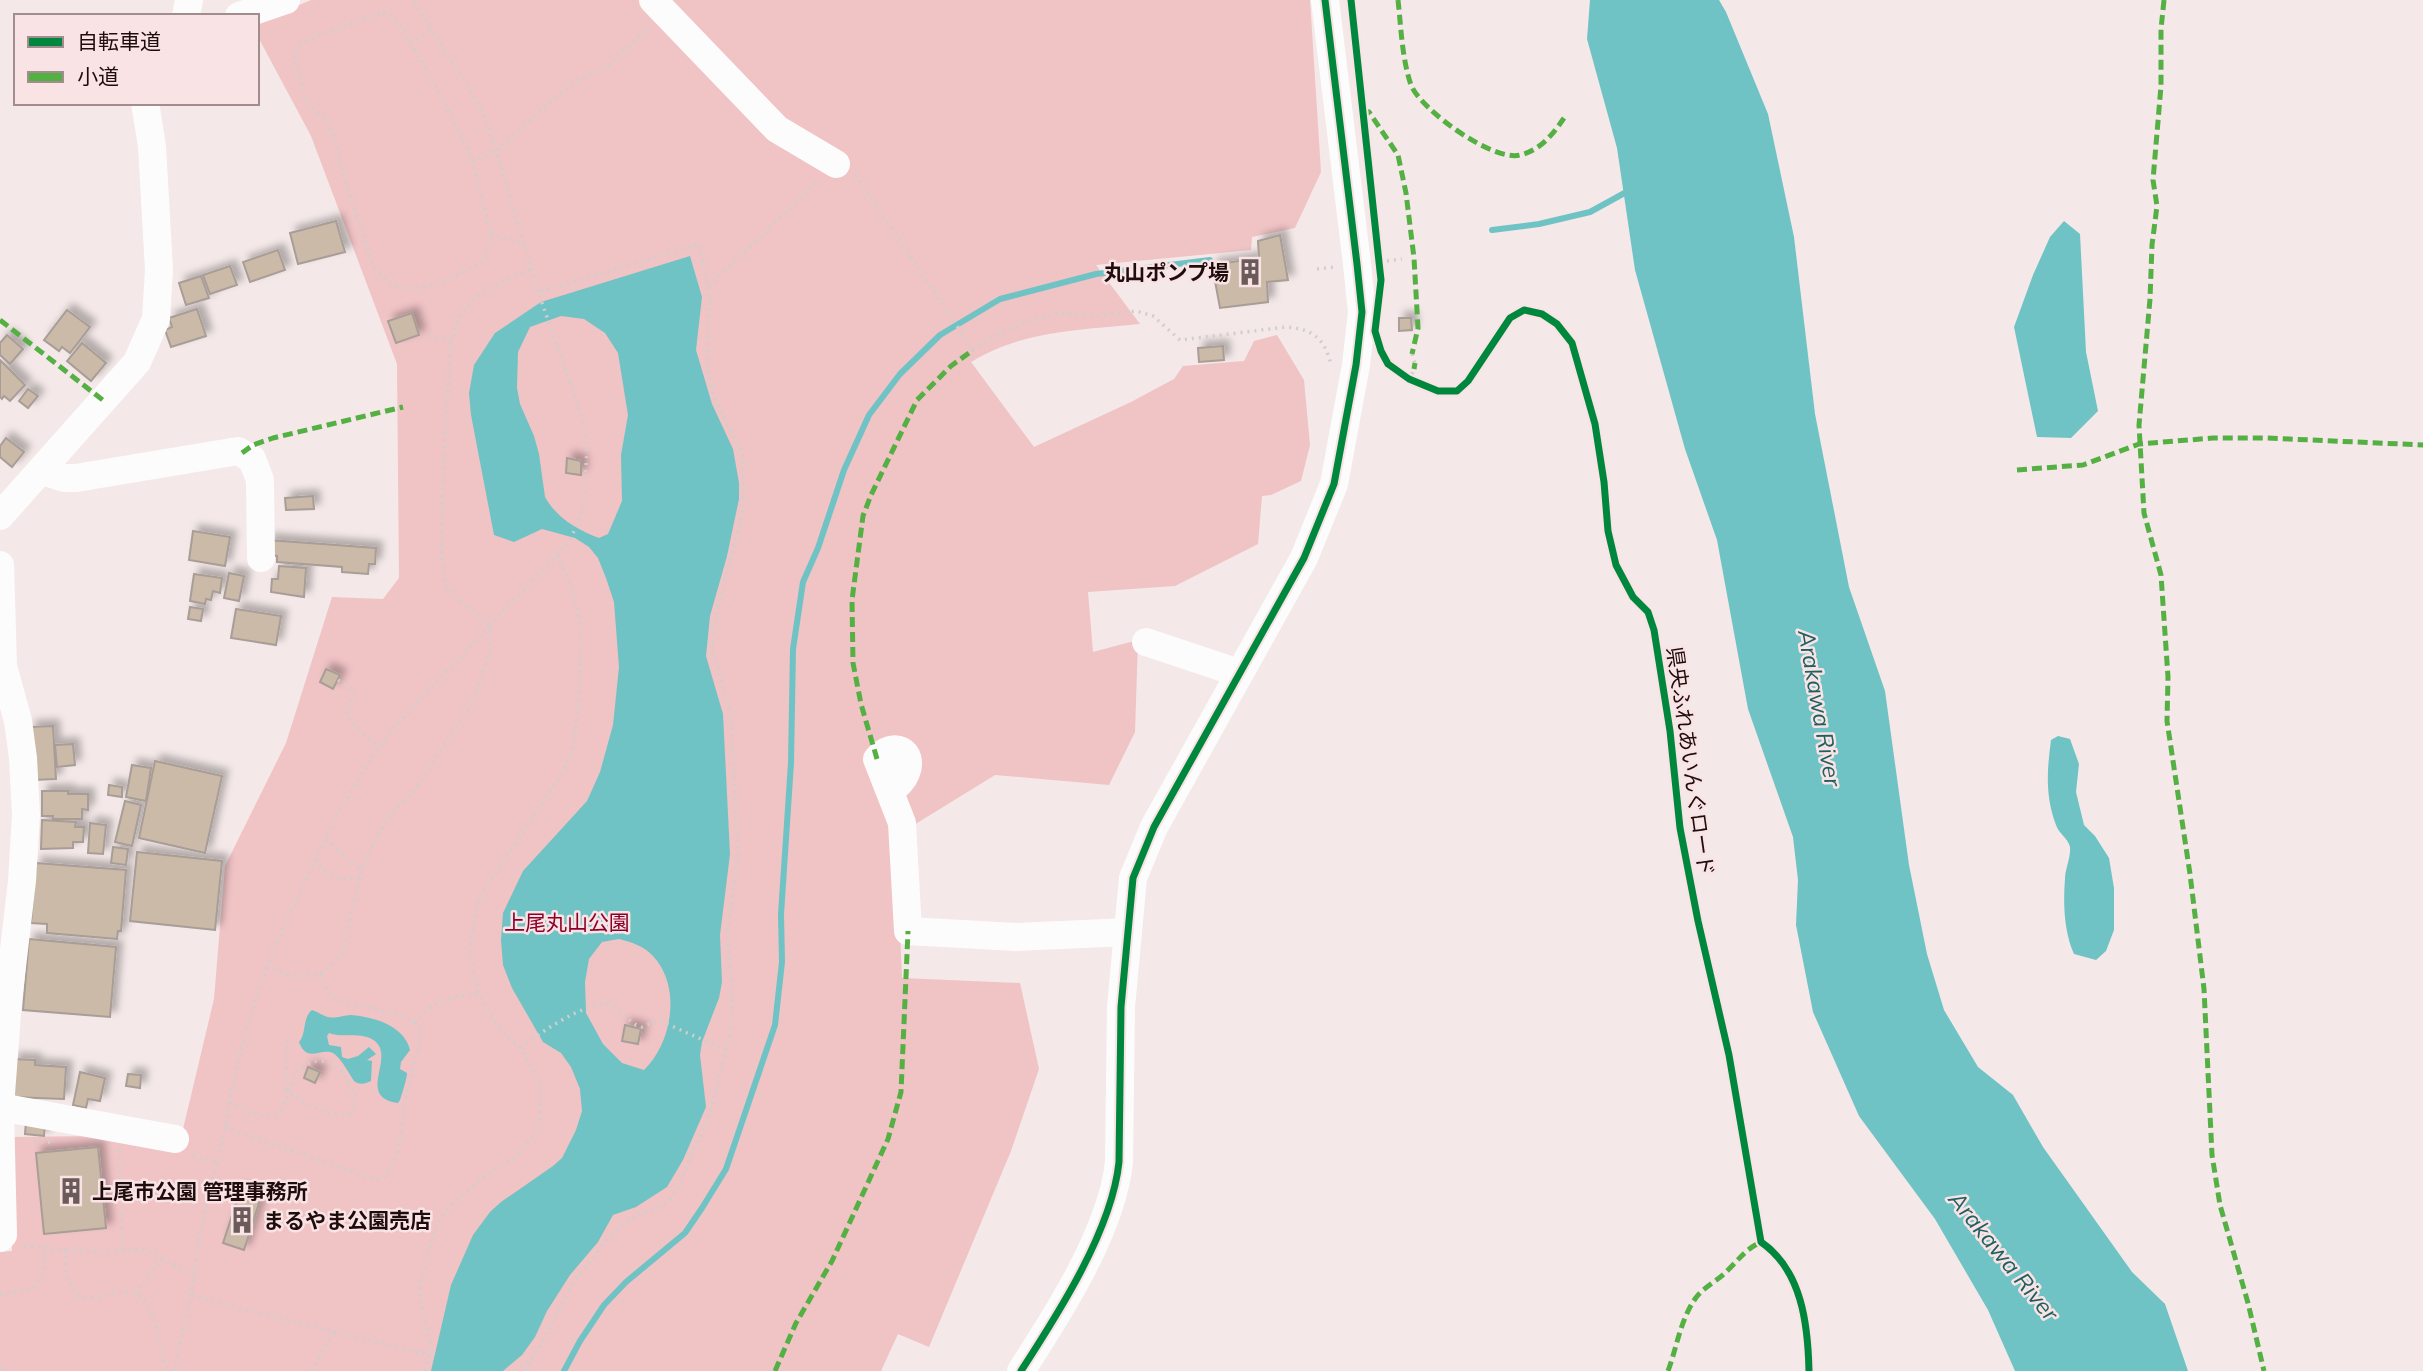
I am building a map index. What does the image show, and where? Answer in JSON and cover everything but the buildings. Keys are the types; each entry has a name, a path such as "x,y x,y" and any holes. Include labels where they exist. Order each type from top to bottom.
{"street":[{"path":"245,14 286,0"},
{"path":"1021,1371 1055,1318 1080,1271 1117,1183 1121,1007 1133,878 1154,827 1304,558 1334,484 1356,365 1362,312 1325,0"},
{"path":"659,6 777,129 836,164"},
{"path":"0,516 137,362 156,319 159,270 152,146 145,105"},
{"path":"42,471 64,478 76,478 238,451 252,459 260,480 261,558"},
{"path":"0,565 2,671 18,721 26,815 0,1107 3,1235 10,1242"},
{"path":"1146,642 1239,673"},
{"path":"890,791 902,823 908,930 1016,937 1127,932"},
{"path":"0,1107 175,1139"}],"path":[{"path":"174,1371 191,1295 201,1227 237,1065 259,987 315,860 358,778 378,747 400,720 570,540 584,502 587,449 582,418 531,270 488,124 473,94 413,0"},
{"path":"472,161 496,151 570,84 607,67 659,6"},
{"path":"383,13 394,18 442,96 472,161 491,233 483,262 409,290 391,285 372,263 335,139 326,118 308,106 294,60 297,48 307,40 365,18 383,13"},
{"path":"410,43 432,30"},
{"path":"709,286 836,164 849,165 972,350 1004,331 1059,313 1097,316 1136,311 1153,316 1180,340 1286,327 1298,328 1310,332 1327,347 1332,367"},
{"path":"491,233 523,244"},
{"path":"526,1371 573,1283 614,1231 673,1197 705,1129 726,1050 733,1019 727,940 738,853 731,715 712,650 717,609 742,516 744,481 742,452 716,402 709,378 709,286 698,244 539,294"},
{"path":"1387,261 1402,259"},
{"path":"490,625 446,586 441,552 444,453 452,341 458,320 477,296 509,278 531,270"},
{"path":"429,335 452,341"},
{"path":"1412,354 1415,363"},
{"path":"1399,373 1421,385"},
{"path":"426,1371 431,1346 420,1298 420,1284 434,1233 445,1212 460,1196 498,1167 514,1159 539,1128 541,1087 521,1048 494,1020 479,993 470,947 478,900 562,774 575,744 581,676 581,627 572,589 557,553"},
{"path":"267,967 297,977 320,974 341,957 360,871 387,818 415,789 475,698 490,649 490,625"},
{"path":"338,680 354,691 346,717 378,747"},
{"path":"326,839 360,871"},
{"path":"315,860 336,878 358,877"},
{"path":"225,1127 376,1180 385,1176 398,1150 406,1097 420,1036 414,1022 407,1017 337,1000 324,986 320,974"},
{"path":"414,1022 431,1005 442,999 479,993"},
{"path":"521,1048 536,1036 589,1007 608,1003 636,1025 642,1027 658,1020 726,1050"},
{"path":"229,1102 259,1114 278,1114 286,1100 288,1037"},
{"path":"309,1062 326,1062 334,1065 346,1079 356,1097 355,1105 352,1112 346,1115 336,1114 304,1102 287,1090 309,1062"},
{"path":"118,1141 123,1250"},
{"path":"10,1242 108,1252 148,1251 194,1276"},
{"path":"0,1294 33,1289 41,1279 46,1265 44,1247"},
{"path":"65,1249 67,1275 78,1296 91,1300 126,1292 138,1294 146,1301 168,1371"},
{"path":"138,1294 142,1283 162,1258"},
{"path":"191,1295 262,1316 430,1355"},
{"path":"312,1371 334,1331"},
{"path":"515,1371 533,1357"}],"green space":[{"name":"上尾丸山公園","path":"311,0 1310,0 1321,172 1295,228 1252,237 1251,250 1096,265 1140,324 1032,337 991,351 971,362 1034,447 1174,379 1183,366 1244,361 1254,341 1277,335 1304,380 1310,445 1301,481 1271,495 1262,496 1258,544 1175,586 1088,592 1093,652 1138,640 1135,732 1109,785 995,775 896,836 902,978 1020,983 1039,1069 1011,1151 929,1347 898,1334 881,1371 0,1371 0,1252 12,1251 11,1137 99,1136 179,1146 214,999 225,866 286,743 332,597 383,599 399,578 397,364 311,136 259,39 259,22"}],"water":[{"name":"Arakawa River","path":"1590,0 1719,0 1726,12 1768,114 1794,237 1815,414 1849,587 1885,691 1909,865 1927,954 1944,1010 1978,1067 2013,1095 2043,1147 2132,1272 2165,1304 2188,1371 2015,1371 1988,1310 1935,1219 1859,1116 1813,1012 1796,925 1798,880 1793,837 1748,709 1717,540 1685,449 1635,270 1617,148 1587,39"},
{"path":"2064,221 2080,234 2086,352 2098,411 2071,438 2037,437 2014,327 2050,237"},
{"path":"690,256 702,297 696,350 712,404 733,449 739,483 739,499 727,556 710,616 706,656 723,714 730,854 720,935 722,982 700,1055 706,1107 683,1160 667,1187 636,1207 613,1215 598,1242 570,1275 547,1311 535,1337 522,1355 503,1371 431,1371 451,1285 473,1235 501,1202 562,1158 582,1111 580,1089 571,1067 561,1053 543,1042 512,988 503,965 501,940 503,913 523,871 587,801 600,772 613,725 619,667 614,602 598,558 589,547 575,538 542,529 514,542 494,535 469,393 474,365 495,333 541,302","holes":["561,316 584,319 605,333 618,353 628,415 621,455 622,501 608,534 599,538 568,522 555,511 545,497 539,454 520,404 517,388 518,352 530,327","619,939 637,945 653,956 668,983 670,1014 667,1030 654,1059 644,1070 622,1063 603,1044 586,1013 585,982 589,959 602,942"]},
{"path":"2058,736 2070,739 2079,764 2076,792 2084,825 2095,836 2109,858 2114,888 2114,930 2106,951 2096,960 2074,954 2066,927 2064,888 2070,847 2056,825 2048,783 2051,740"},
{"path":"312,1010 331,1017 351,1015 369,1018 394,1028 401,1034 410,1050 401,1062 400,1069 407,1073 398,1103 380,1094 378,1078 381,1050 372,1039 329,1033 327,1036 329,1045 341,1047 342,1057 348,1059 358,1056 369,1047 376,1054 367,1060 372,1061 371,1081 364,1083 354,1081 333,1053 310,1054 302,1049 299,1042"}],"waterway":[{"path":"1492,230 1539,224 1590,212 1630,190"},
{"path":"564,1371 604,1305 626,1282 685,1233 726,1169 775,1025 782,962 781,914 791,763 793,649 803,582 818,548 844,470 869,415 900,374 940,335 1000,299 1096,274 1210,260"}],"marked path":[{"path":"1398,0 1404,54 1411,85 1428,107 1459,132 1493,151 1520,155 1540,145 1564,118"},
{"path":"2164,0 2161,86 2153,180 2157,206 2139,425 2144,513 2161,575 2168,677 2167,721 2204,989 2212,1155 2220,1205 2264,1371"},
{"path":"1362,110 1369,112 1398,155 1406,193 1414,258 1418,328 1412,354"},
{"path":"0,320 104,401"},
{"path":"877,759 861,704 853,663 852,600 863,516 917,400 951,366 973,350"},
{"path":"1414,369 1415,363"},
{"path":"242,453 253,445 273,438 403,407"},
{"path":"2017,470 2083,465 2139,444 2213,438 2423,445"},
{"path":"775,1371 796,1323 832,1261 888,1139 901,1092 908,931"},
{"path":"1668,1371 1682,1325 1695,1299 1747,1251 1761,1242"}],"cycle path":[{"path":"1021,1371 1081,1271 1095,1243 1114,1188 1119,1162 1121,1007 1133,878 1154,827 1304,558 1334,484 1356,365 1362,312 1325,0"},
{"name":"県央ふれあいんぐロード","path":"1351,0 1381,280 1375,331 1388,364 1409,379 1438,391 1457,391 1468,381 1510,318 1524,310 1542,314 1557,324 1572,343 1595,424 1608,531 1616,565 1633,597 1648,612 1654,630 1670,731 1680,828 1729,1055 1761,1242 1775,1254 1794,1283 1804,1317 1809,1371"}],"place":[{"name":"丸山ポンプ場","path":"1250,272"},
{"name":"上尾市公園 管理事務所","path":"71,1191"},
{"name":"まるやま公園売店","path":"242,1220"}]}
